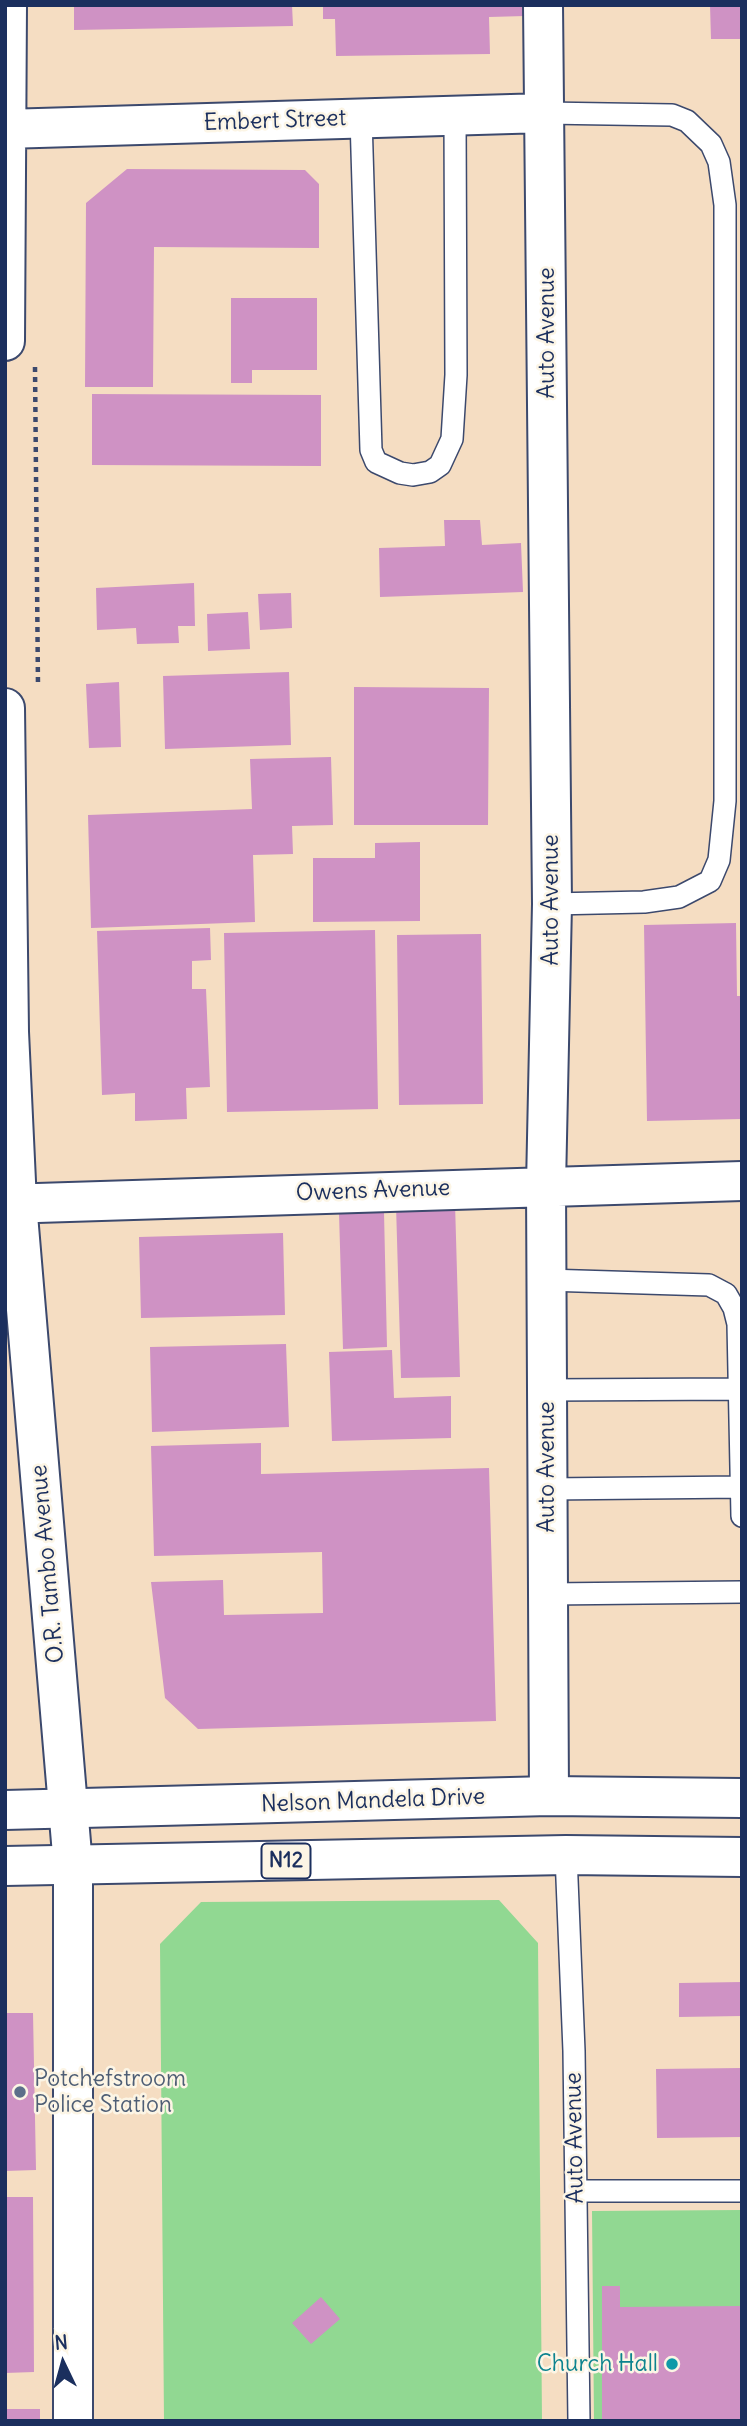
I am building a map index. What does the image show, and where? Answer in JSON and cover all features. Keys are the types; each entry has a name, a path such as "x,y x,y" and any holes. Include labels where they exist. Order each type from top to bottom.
{"main road":[{"path":"5,341 7,5"},
{"name":"Auto Avenue","path":"543,5 552,904 546,1185 549,1796"},
{"name":"Embert Street","path":"6,129 545,113"},
{"name":"O.R. Tambo Avenue","path":"5,708 11,1203 70,1809 73,1866 73,2421"},
{"name":"Owens Avenue","path":"11,1203 742,1181"},
{"name":"Nelson Mandela Drive","path":"5,1810 549,1796 742,1798"},
{"name":"N12","path":"5,1867 566,1855 742,1857"}],"lane":[{"path":"545,113 672,115 687,121 711,144 719,162 725,205 725,801 719,860 710,881 679,897 644,902 552,904"},
{"path":"361,118 371,450 376,462 400,473 413,475 430,472 440,465 452,439 456,375 455,116"},
{"path":"546,1280 662,1282 718,1287 734,1308 738,1324 742,1516"},
{"path":"547,1390 739,1388"},
{"path":"548,1489 741,1487"},
{"path":"548,1594 742,1592"},
{"name":"Auto Avenue","path":"566,1855 576,2191 579,2421"},
{"path":"576,2191 742,2191"}],"green space":[{"path":"499,1900 538,1943 542,2421 164,2421 160,1944 201,1902"},
{"path":"742,2210 742,2421 594,2421 592,2211"}],"building":[{"path":"74,5 292,5 293,26 74,30"},
{"path":"323,5 525,5 525,16 489,17 490,54 336,56 335,19 323,19"},
{"path":"710,5 742,5 742,39 711,39"},
{"path":"127,169 305,170 319,184 319,248 154,247 153,387 85,387 86,203"},
{"path":"231,298 317,298 317,370 252,370 252,383 231,383"},
{"path":"92,394 321,395 321,466 92,465"},
{"path":"444,520 480,520 482,545 521,543 523,592 380,597 379,548 445,546"},
{"path":"194,583 195,626 178,626 179,643 137,644 136,628 97,630 96,588"},
{"path":"291,593 292,628 260,630 258,594"},
{"path":"248,612 250,649 208,651 207,614"},
{"path":"289,672 291,745 165,749 163,676"},
{"path":"119,682 121,747 89,748 86,684"},
{"path":"354,687 489,688 488,825 354,825"},
{"path":"331,757 333,825 292,826 293,854 253,855 255,922 91,928 88,815 252,809 250,759"},
{"path":"420,842 420,921 313,922 313,858 375,858 375,843"},
{"path":"736,923 737,996 742,996 742,1119 647,1121 644,925"},
{"path":"210,928 211,960 192,961 192,989 206,989 210,1087 186,1088 187,1119 135,1121 135,1093 102,1095 97,931"},
{"path":"375,930 378,1109 227,1112 224,933"},
{"path":"481,934 483,1104 399,1105 397,935"},
{"path":"455,1203 460,1377 401,1378 396,1205"},
{"path":"384,1212 387,1347 343,1349 339,1213"},
{"path":"283,1233 285,1315 141,1318 139,1237"},
{"path":"286,1344 289,1427 152,1432 150,1347"},
{"path":"392,1350 394,1398 451,1396 451,1438 332,1441 329,1352"},
{"path":"261,1443 261,1474 489,1468 496,1721 198,1729 165,1698 151,1582 223,1580 224,1615 323,1613 322,1552 154,1556 151,1446"},
{"path":"742,1982 742,2016 679,2017 679,1983"},
{"name":"Potchefstroom Police Station","path":"5,2013 33,2013 36,2170 5,2171"},
{"path":"742,2068 742,2137 657,2138 656,2069"},
{"path":"5,2197 33,2197 34,2372 5,2373"},
{"name":"Church Hall","path":"602,2286 620,2286 620,2307 742,2306 742,2421 602,2421"},
{"path":"321,2297 340,2319 311,2344 292,2323"},
{"path":"5,2409 40,2409 40,2421 5,2421"}],"place":[{"name":"Potchefstroom Police Station","path":"20,2092"},
{"name":"Church Hall","path":"672,2364"}]}
